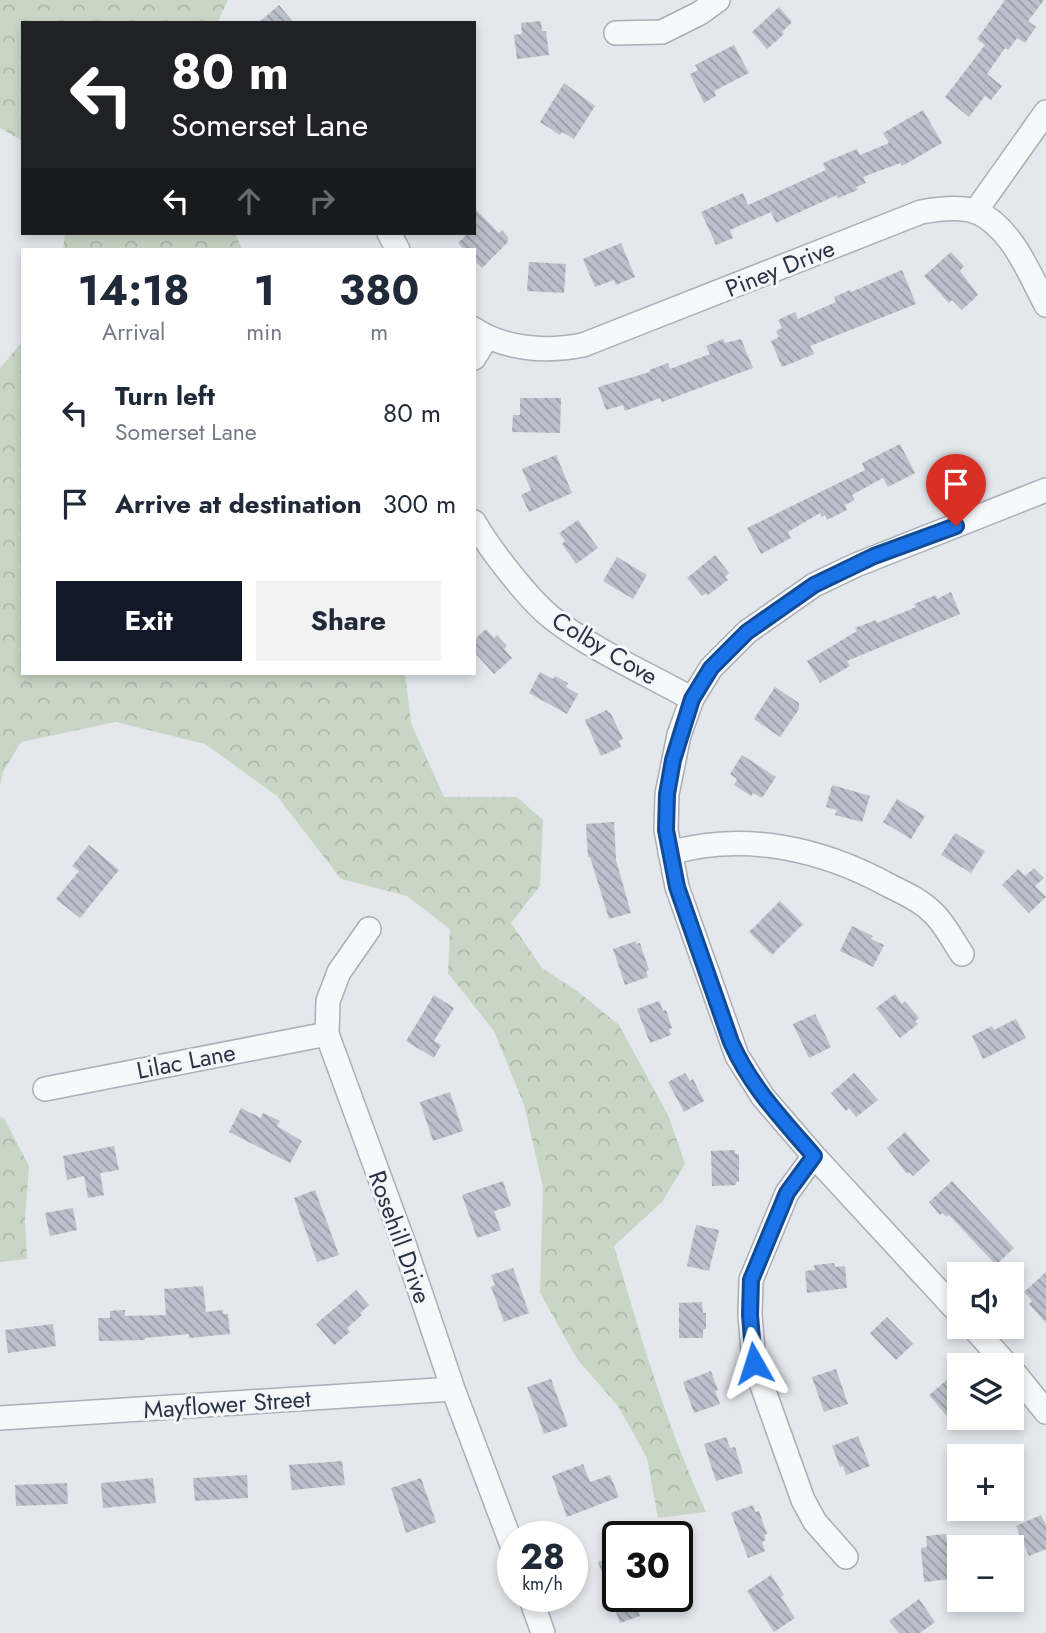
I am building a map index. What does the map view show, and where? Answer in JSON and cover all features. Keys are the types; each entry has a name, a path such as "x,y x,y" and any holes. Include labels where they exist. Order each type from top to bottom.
{"street":[{"path":"616,33 662,32 700,13 718,0"},
{"path":"1046,112 975,212 994,224 1009,240 1021,256 1046,304"},
{"name":"Piney Drive","path":"481,333 522,347 566,348 583,345 921,212 937,209 975,212"},
{"path":"476,351 481,333"},
{"path":"947,1300 763,1097 737,1056 677,887 666,830 667,794 679,735 692,699 711,668 747,632 814,585 874,556 1046,490"},
{"name":"Colby Cove","path":"476,525 534,601 550,617 569,631 692,699"},
{"path":"670,853 696,846 726,843 778,846 808,852 877,878 933,912 962,954"},
{"name":"Rosehill Drive","path":"369,929 339,972 328,1000 327,1034 503,1521"},
{"name":"Lilac Lane","path":"45,1089 327,1034"},
{"path":"814,1156 787,1193 751,1280 751,1340 754,1363 803,1500 818,1525 846,1557"},
{"path":"984,1339 996,1353"},
{"path":"1024,1385 1046,1412"},
{"name":"Mayflower Street","path":"0,1418 453,1389"},
{"path":"536,1612 543,1633"}],"green space":[{"path":"0,0 228,0 218,21 21,21 21,140 0,128"},
{"path":"65,235 236,235 241,248 63,248"},
{"path":"21,343 21,675 405,675 411,723 444,797 517,797 543,820 540,886 511,923 542,968 577,991 619,1025 669,1117 685,1164 662,1202 614,1246 667,1414 706,1512 658,1518 647,1458 618,1406 577,1359 540,1293 543,1187 524,1105 494,1031 448,973 450,929 407,896 341,879 277,796 205,744 116,722 21,742 3,772 0,786 0,368"},
{"path":"0,1117 4,1118 29,1166 25,1219 27,1259 0,1262"}],"building":[{"path":"1005,0 1044,0 1028,21 1036,27 1025,43 1017,38 1008,50 1005,48 987,74 1002,86 991,100 985,96 969,117 945,97 985,45 977,39"},
{"path":"279,5 292,21 260,21"},
{"path":"779,7 792,22 782,32 784,34 767,49 752,32"},
{"path":"541,21 542,31 546,31 549,55 517,59 514,35 522,34 521,23"},
{"path":"734,45 749,73 714,91 716,96 704,103 690,74 698,70 695,65"},
{"path":"564,83 595,106 574,139 562,132 560,135 540,122"},
{"path":"923,110 942,143 902,166 900,163 863,177 866,183 856,187 858,190 838,198 837,195 776,223 771,212 730,230 733,238 716,245 701,212 743,193 748,205 826,170 823,163 857,149 860,155 889,143 883,133"},
{"path":"476,210 499,233 502,230 508,237 508,242 482,268 476,262 476,248 463,248 458,243 466,235 476,235"},
{"path":"621,243 635,277 616,285 614,280 595,287 583,259"},
{"path":"951,252 964,266 960,271 978,295 962,310 952,300 949,303 924,276"},
{"path":"529,262 566,264 564,293 527,291"},
{"path":"902,270 916,304 810,346 814,354 782,367 771,341 779,337 776,331 782,328 778,320 795,312 798,319 836,302 834,297"},
{"path":"723,339 725,343 741,339 753,368 662,402 660,398 625,411 623,405 606,410 598,387 650,372 649,370 668,363 670,369 710,354 706,346"},
{"path":"520,398 561,398 560,433 512,432 513,415 520,415"},
{"path":"900,444 915,473 888,487 883,478 852,495 855,500 845,505 847,510 827,520 825,515 822,517 820,513 788,532 791,538 761,554 747,528 865,470 862,463"},
{"path":"556,455 572,493 529,512 521,495 531,490 522,469"},
{"path":"578,520 598,548 576,564 562,544 565,541 559,533"},
{"path":"715,555 729,573 725,577 728,580 708,595 706,593 702,596 687,578"},
{"path":"617,557 647,575 633,599 603,581"},
{"path":"951,592 960,614 847,661 850,666 820,683 807,661 857,631 855,628 876,620 877,623 916,607 914,604 936,595 937,599"},
{"path":"486,629 494,638 497,635 507,646 504,649 512,658 494,674 476,654 476,638"},
{"path":"540,672 568,683 566,687 578,694 567,714 529,693"},
{"path":"775,687 799,703 799,709 780,737 754,719"},
{"path":"607,710 623,739 619,741 621,747 601,756 585,720"},
{"path":"742,755 776,777 762,798 753,793 751,796 734,785 737,779 730,774"},
{"path":"832,785 870,796 862,822 835,815 837,810 826,807"},
{"path":"897,799 925,816 911,839 883,822"},
{"path":"614,822 616,860 631,913 609,919 588,857 586,824"},
{"path":"955,833 985,851 971,873 941,855"},
{"path":"89,845 119,870 80,918 56,899 79,871 72,866"},
{"path":"1034,868 1044,878 1035,886 1046,897 1029,913 1002,885 1018,869 1025,876"},
{"path":"780,901 803,924 772,955 749,932"},
{"path":"852,926 873,936 871,939 884,945 873,967 840,951"},
{"path":"636,941 636,944 640,943 649,970 646,971 648,977 625,985 613,949"},
{"path":"895,994 902,1004 905,1001 919,1018 915,1021 918,1024 900,1038 876,1008"},
{"path":"434,995 454,1008 434,1041 441,1045 434,1058 406,1041"},
{"path":"659,1001 663,1011 666,1010 672,1028 669,1029 671,1035 650,1043 637,1009"},
{"path":"815,1014 831,1047 809,1058 793,1024"},
{"path":"1016,1019 1026,1038 983,1059 972,1036 992,1026 994,1030"},
{"path":"685,1073 690,1081 693,1079 704,1101 684,1112 668,1082"},
{"path":"854,1073 878,1100 856,1117 849,1108 846,1111 831,1093"},
{"path":"450,1092 463,1131 433,1141 420,1102"},
{"path":"241,1108 261,1118 263,1113 280,1121 277,1126 302,1141 290,1163 229,1132"},
{"path":"905,1132 930,1161 913,1176 909,1172 907,1174 887,1148"},
{"path":"114,1146 119,1170 100,1173 104,1195 88,1198 84,1176 67,1180 63,1156"},
{"path":"735,1150 735,1154 739,1154 739,1182 736,1182 736,1185 712,1186 711,1151"},
{"path":"503,1181 511,1206 494,1211 501,1230 477,1238 462,1195"},
{"path":"952,1181 1014,1248 999,1262 993,1262 949,1215 940,1215 929,1202"},
{"path":"315,1190 339,1255 317,1262 294,1198"},
{"path":"73,1208 77,1230 50,1236 45,1213"},
{"path":"696,1225 719,1230 709,1271 687,1266"},
{"path":"834,1263 835,1267 845,1266 847,1288 807,1293 805,1271 815,1270 814,1265"},
{"path":"513,1268 529,1313 504,1322 491,1287 495,1285 491,1275"},
{"path":"1046,1272 1046,1323 1029,1304 1032,1301 1024,1292"},
{"path":"203,1286 206,1312 223,1310 223,1314 228,1314 230,1334 189,1338 189,1334 145,1340 99,1341 98,1318 110,1318 110,1311 125,1310 125,1316 166,1315 164,1289"},
{"path":"356,1290 369,1305 347,1328 350,1332 334,1345 316,1324"},
{"path":"702,1302 703,1313 706,1313 703,1338 679,1338 679,1303"},
{"path":"887,1317 913,1344 896,1360 870,1333"},
{"path":"53,1324 56,1346 8,1353 5,1330"},
{"path":"836,1369 848,1404 824,1412 812,1377"},
{"path":"711,1371 720,1404 694,1413 683,1382"},
{"path":"551,1379 568,1426 544,1434 527,1387"},
{"path":"947,1380 947,1416 929,1395"},
{"path":"858,1436 870,1466 846,1475 832,1446"},
{"path":"726,1437 730,1448 735,1447 743,1473 716,1481 704,1444"},
{"path":"342,1461 345,1485 292,1490 289,1465"},
{"path":"583,1464 590,1482 610,1475 619,1497 567,1517 552,1476"},
{"path":"247,1475 248,1498 195,1501 193,1478"},
{"path":"153,1478 156,1503 103,1508 101,1483"},
{"path":"421,1478 436,1522 406,1533 391,1488"},
{"path":"67,1483 68,1504 16,1506 15,1485"},
{"path":"753,1505 755,1512 759,1511 767,1534 764,1535 766,1540 762,1542 765,1551 748,1558 731,1513"},
{"path":"1041,1515 1046,1525 1046,1549 1029,1556 1024,1544 1024,1535 1020,1535 1016,1526"},
{"path":"946,1534 947,1579 924,1582 921,1548 927,1547 926,1536"},
{"path":"771,1575 795,1618 774,1632 747,1591"},
{"path":"919,1599 935,1622 920,1633 899,1633 889,1621"},
{"path":"616,1612 638,1612 640,1616 620,1623"}],"route":[{"path":"754,1363 750,1315 751,1280 787,1193 814,1156 763,1097 737,1056 677,887 666,830 667,794 679,735 692,699 711,668 747,632 814,585 874,556 956,526"}]}
